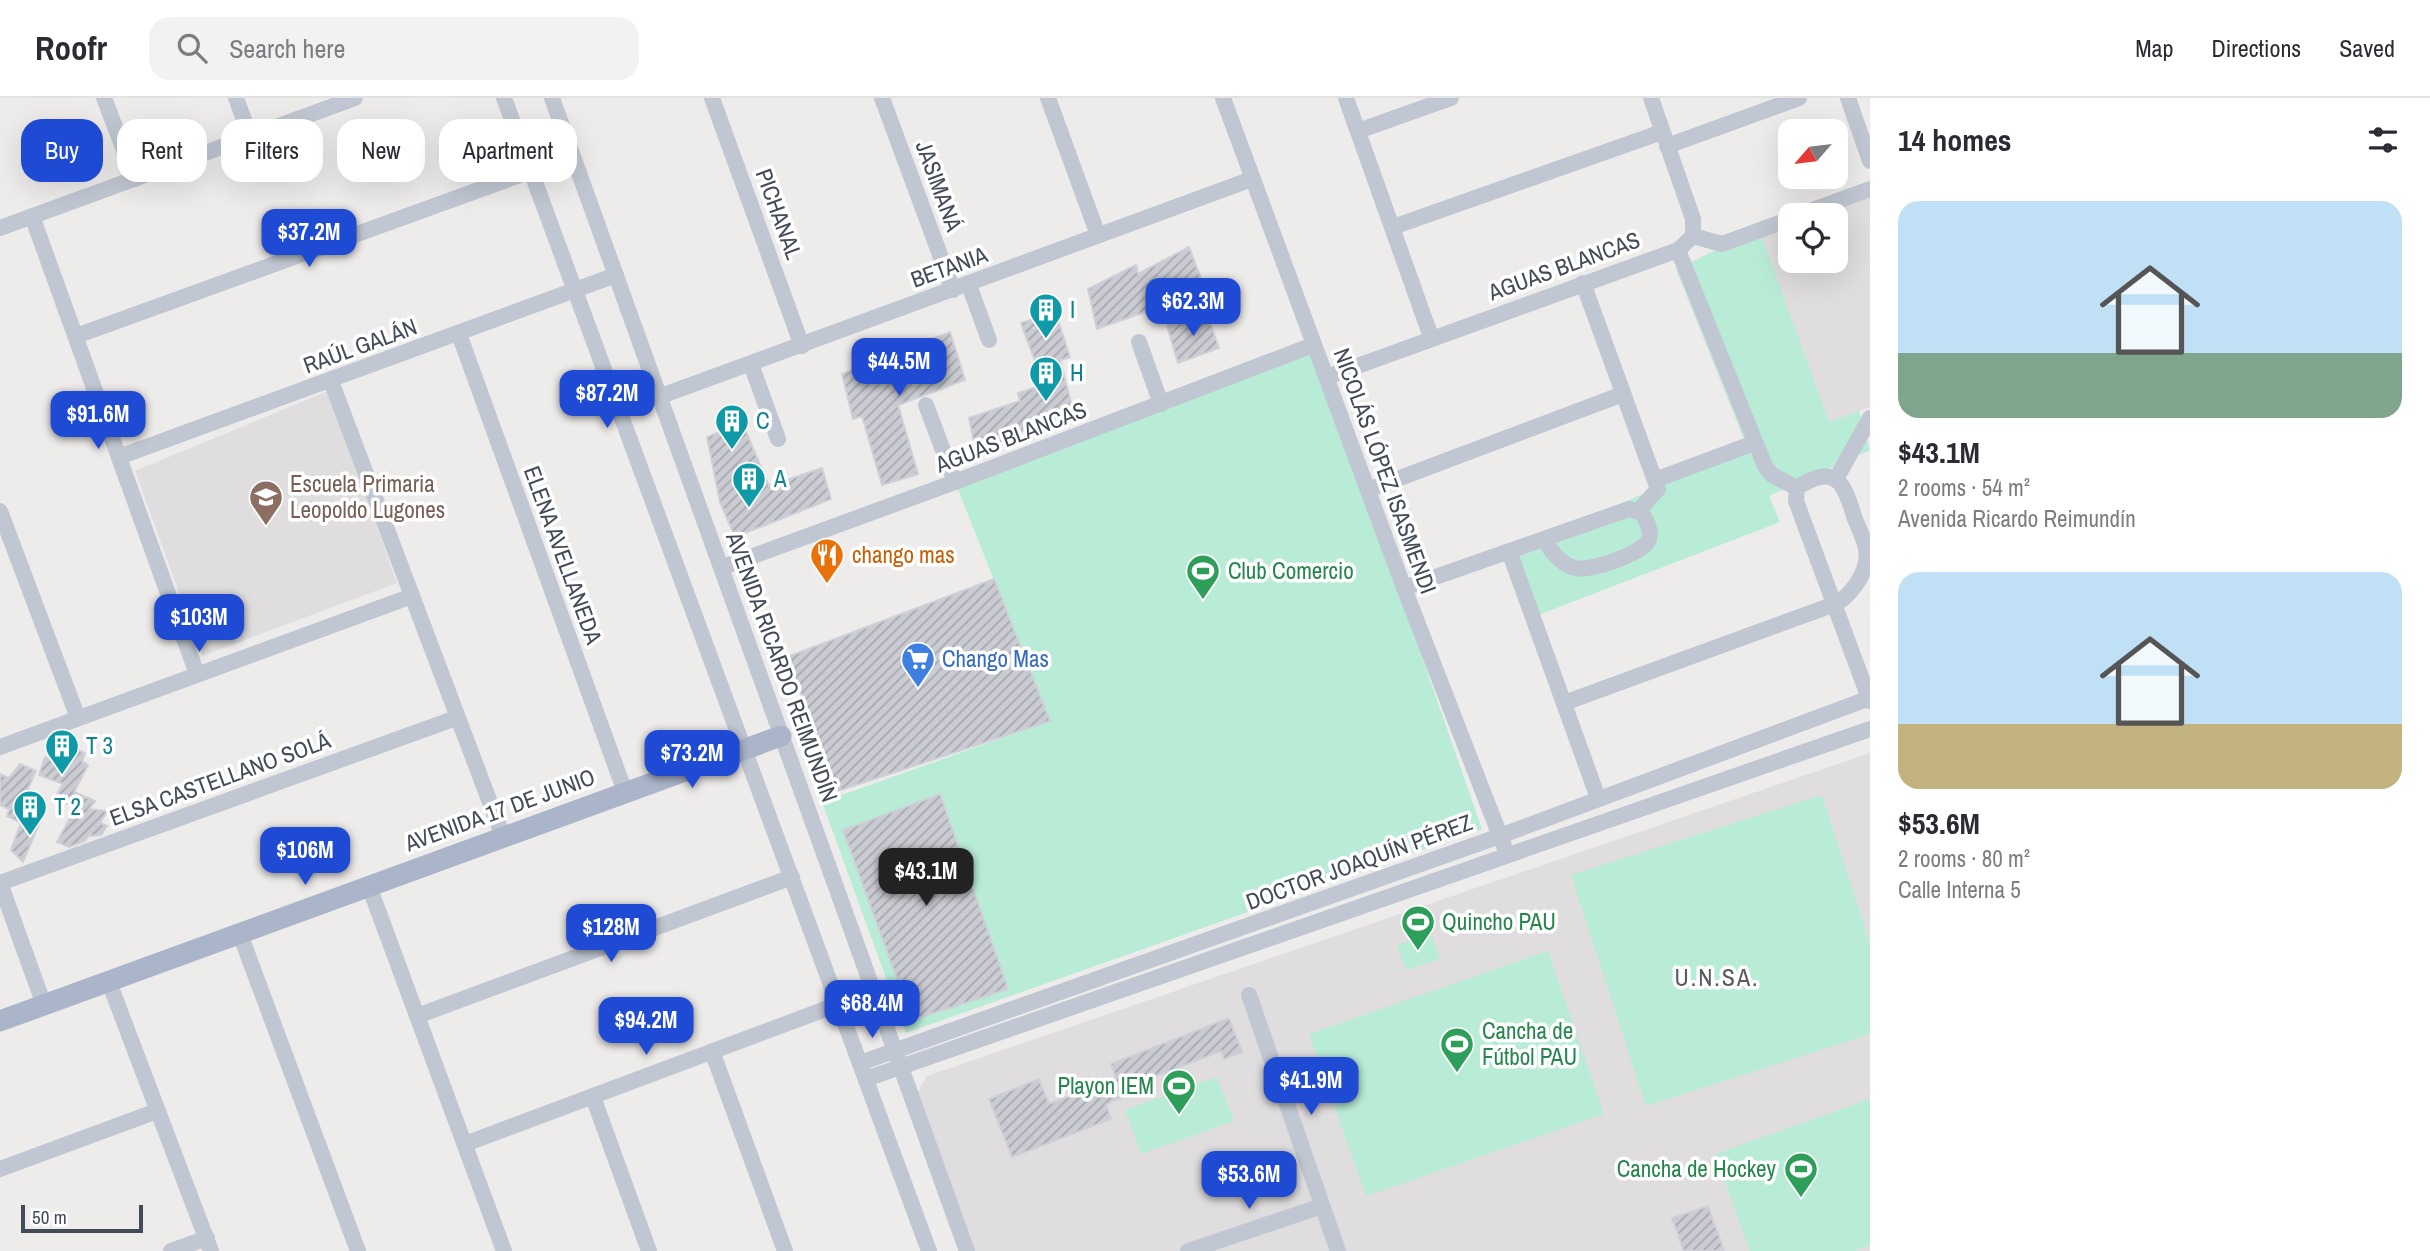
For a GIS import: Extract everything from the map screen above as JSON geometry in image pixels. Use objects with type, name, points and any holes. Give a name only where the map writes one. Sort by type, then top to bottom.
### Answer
[{"type":"main road","name":"AVENIDA 17 DE JUNIO","points":[[0,1021],[781,736]]},
{"type":"street","points":[[104,98],[117,132]]},
{"type":"street","points":[[236,98],[244,119]]},
{"type":"street","points":[[297,119],[355,98]]},
{"type":"street","points":[[504,98],[512,119]]},
{"type":"street","name":"AVENIDA RICARDO REIMUNDÍN","points":[[552,98],[967,1251]]},
{"type":"street","name":"PICHANAL","points":[[712,98],[802,346]]},
{"type":"street","name":"JASIMANÁ","points":[[882,98],[953,290]]},
{"type":"street","points":[[1048,98],[1098,235]]},
{"type":"street","name":"NICOLÁS LÓPEZ ISASMENDI","points":[[1223,98],[1404,588],[1508,857]]},
{"type":"street","points":[[1346,98],[1431,337]]},
{"type":"street","points":[[1359,131],[1451,98]]},
{"type":"street","points":[[1651,98],[1693,219],[1693,236],[1723,244],[1778,223]]},
{"type":"street","points":[[1393,227],[1799,98]]},
{"type":"street","points":[[1848,98],[1870,161]]},
{"type":"street","name":"BETANIA","points":[[661,396],[1252,179]]},
{"type":"street","points":[[0,228],[127,182]]},
{"type":"street","points":[[76,336],[501,182]]},
{"type":"street","points":[[535,182],[929,1251]]},
{"type":"street","points":[[1832,203],[1870,189]]},
{"type":"street","points":[[32,216],[197,674]]},
{"type":"street","name":"AGUAS BLANCAS","points":[[1327,377],[1431,337],[1678,250],[1693,236]]},
{"type":"street","points":[[1678,250],[1754,443],[1772,475],[1797,488]]},
{"type":"street","name":"RAÚL GALÁN","points":[[119,457],[616,275]]},
{"type":"street","points":[[1404,588],[1629,509],[1639,510],[1654,496],[1658,489],[1655,480],[1583,283]]},
{"type":"street","points":[[969,285],[989,340]]},
{"type":"street","name":"ELENA AVELLANEDA","points":[[459,334],[625,792]]},
{"type":"street","points":[[1139,342],[1161,404]]},
{"type":"street","name":"AGUAS BLANCAS","points":[[723,567],[955,482],[1313,345]]},
{"type":"street","points":[[751,364],[778,439]]},
{"type":"street","points":[[331,381],[503,837]]},
{"type":"street","points":[[1368,490],[1623,394]]},
{"type":"street","points":[[926,405],[955,482]]},
{"type":"street","points":[[1836,479],[1870,418]]},
{"type":"street","points":[[1655,480],[1754,443]]},
{"type":"street","points":[[1564,703],[1835,604],[1848,595],[1864,569],[1868,550],[1844,488],[1836,479],[1824,475],[1797,488]]},
{"type":"street","points":[[1797,488],[1797,501],[1870,699]]},
{"type":"street","points":[[1544,539],[1557,558],[1565,563],[1574,568],[1595,568],[1646,545],[1650,531],[1639,510]]},
{"type":"street","points":[[0,511],[78,719]]},
{"type":"street","points":[[1508,551],[1598,798]]},
{"type":"street","points":[[0,747],[412,596]]},
{"type":"street","name":"DOCTOR JOAQUÍN PÉREZ","points":[[860,1063],[1500,836],[1870,699]]},
{"type":"street","name":"ELSA CASTELLANO SOLÁ","points":[[0,883],[456,718]]},
{"type":"street","name":"DOCTOR JOAQUÍN PÉREZ","points":[[866,1079],[1870,729]]},
{"type":"street","points":[[418,1016],[792,877]]},
{"type":"street","points":[[0,883],[44,1005]]},
{"type":"street","points":[[369,886],[504,1251]]},
{"type":"street","points":[[240,934],[358,1251]]},
{"type":"street","points":[[109,982],[209,1244],[171,1251]]},
{"type":"street","points":[[1250,995],[1338,1251]]},
{"type":"street","points":[[465,1144],[839,1003]]},
{"type":"street","points":[[712,1051],[785,1251]]},
{"type":"street","points":[[593,1097],[649,1251]]},
{"type":"street","points":[[0,1169],[158,1111]]},
{"type":"street","points":[[1188,1251],[1322,1206]]},
{"type":"shaded area","points":[[1870,197],[1870,407],[1829,422],[1759,239],[1778,232],[1778,273],[1848,273],[1848,205]]},
{"type":"shaded area","name":"Escuela Primaria Leopoldo Lugones","points":[[328,391],[397,583],[202,656],[135,471]]},
{"type":"shaded area","points":[[1870,753],[1870,1251],[975,1251],[916,1095],[927,1076]]},
{"type":"green space","points":[[1759,230],[1829,422],[1859,411],[1870,450],[1769,496],[1780,522],[1533,617],[1512,550],[1748,449],[1676,269]]},
{"type":"green space","name":"Club Comercio","points":[[1313,345],[1482,829],[906,1033],[822,802],[1050,721],[955,482]]},
{"type":"green space","points":[[1822,795],[1870,944],[1870,1034],[1646,1106],[1571,875]]},
{"type":"green space","name":"Quincho PAU","points":[[1431,933],[1440,959],[1406,970],[1397,945]]},
{"type":"green space","name":"Cancha de Fútbol PAU","points":[[1548,951],[1604,1114],[1366,1196],[1309,1034]]},
{"type":"green space","name":"Playon IEM","points":[[1217,1077],[1234,1121],[1141,1154],[1125,1110]]},
{"type":"green space","name":"Cancha de Hockey","points":[[1870,1099],[1870,1245],[1853,1251],[1750,1251],[1715,1154]]},
{"type":"building","points":[[1189,247],[1203,284],[1156,308],[1097,329],[1088,289],[1136,265],[1138,274]]},
{"type":"building","points":[[1055,311],[1070,357],[1060,360],[1074,414],[1020,432],[1021,435],[976,453],[969,418],[1020,401],[1018,393],[1044,385],[1021,323]]},
{"type":"building","points":[[1207,314],[1219,348],[1178,363],[1167,326]]},
{"type":"building","points":[[950,332],[965,380],[898,405],[918,474],[882,485],[862,416],[853,419],[842,374]]},
{"type":"building","points":[[742,422],[769,486],[822,468],[831,499],[735,537],[720,502],[707,437]]},
{"type":"building","name":"Chango Mas","points":[[994,579],[1050,721],[838,791],[787,657]]},
{"type":"building","points":[[68,746],[85,753],[82,761],[88,765],[74,792],[95,801],[89,809],[107,811],[100,823],[107,826],[101,835],[88,836],[85,841],[69,847],[57,842],[76,807],[59,801],[62,795],[57,794],[63,784],[39,775],[45,757],[62,764]]},
{"type":"building","points":[[20,764],[36,771],[19,808],[42,817],[23,862],[11,850],[21,823],[7,816],[9,809],[0,805],[0,774],[9,778]]},
{"type":"building","points":[[940,794],[1008,989],[912,1020],[843,830]]},
{"type":"building","points":[[1229,1018],[1242,1052],[1224,1059],[1221,1051],[1120,1090],[1123,1097],[1106,1104],[1111,1119],[1012,1157],[989,1099],[1039,1079],[1049,1104],[1116,1078],[1111,1064]]},
{"type":"building","points":[[1708,1206],[1724,1251],[1684,1251],[1672,1218]]},
{"type":"place","name":"I","points":[[1046,340]]},
{"type":"place","name":"H","points":[[1046,403]]},
{"type":"place","name":"C","points":[[732,451]]},
{"type":"place","name":"A","points":[[749,509]]},
{"type":"place","name":"Escuela Primaria Leopoldo Lugones","points":[[266,527]]},
{"type":"place","name":"chango mas","points":[[827,585]]},
{"type":"place","name":"Club Comercio","points":[[1203,601]]},
{"type":"place","name":"Chango Mas","points":[[918,689]]},
{"type":"place","name":"T 3","points":[[62,776]]},
{"type":"place","name":"T 2","points":[[30,837]]},
{"type":"place","name":"Quincho PAU","points":[[1418,952]]},
{"type":"place","name":"Cancha de Fútbol PAU","points":[[1457,1074]]},
{"type":"place","name":"Playon IEM","points":[[1179,1116]]},
{"type":"place","name":"Cancha de Hockey","points":[[1801,1199]]},
{"type":"district","name":"U.N.SA.","points":[[1717,978]]}]
